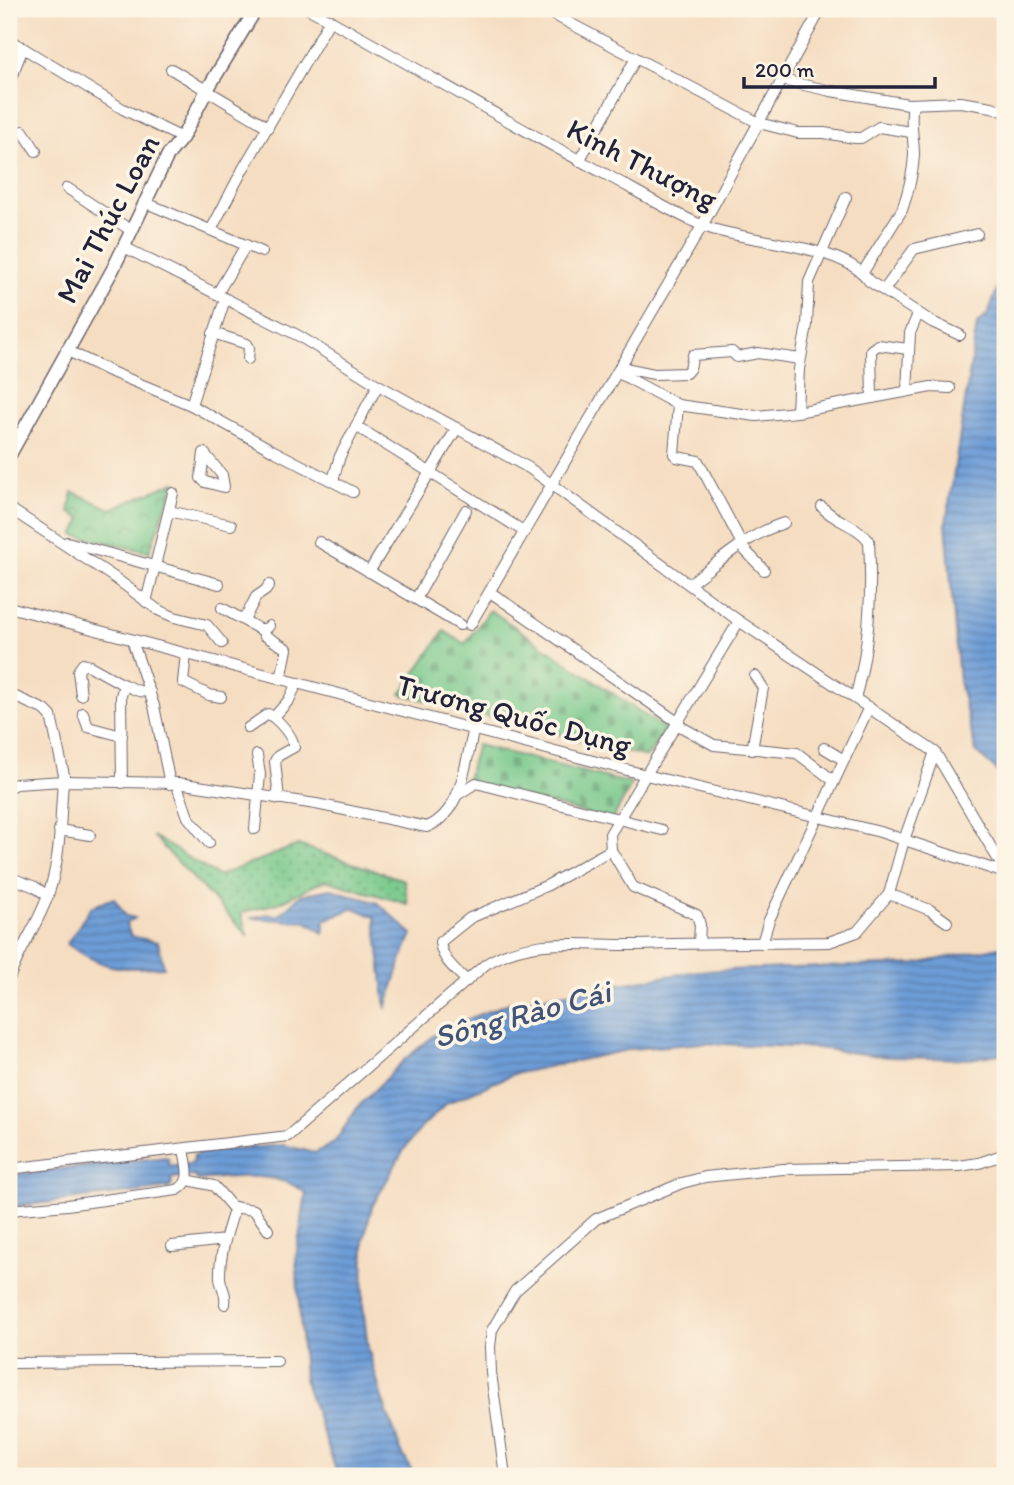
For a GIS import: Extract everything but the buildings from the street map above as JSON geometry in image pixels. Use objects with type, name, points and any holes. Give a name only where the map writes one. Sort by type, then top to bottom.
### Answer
[{"type":"main road","name":"Mai Thúc Loan","points":[[9,456],[12,440],[124,247],[168,155],[182,138],[207,90],[256,9]]},
{"type":"street","name":"Kinh Thượng","points":[[309,9],[702,226],[805,250],[823,251],[863,272],[869,281],[918,314],[960,335]]},
{"type":"street","points":[[543,9],[759,122],[797,133],[855,138],[861,138],[879,127],[911,132]]},
{"type":"street","points":[[319,542],[465,625],[490,592],[702,226],[821,9]]},
{"type":"street","points":[[211,230],[330,20]]},
{"type":"street","points":[[9,40],[123,109],[182,138]]},
{"type":"street","points":[[9,83],[23,48]]},
{"type":"street","points":[[579,160],[636,58]]},
{"type":"street","points":[[171,69],[268,127]]},
{"type":"street","points":[[782,79],[831,91],[913,104],[960,102],[1005,112]]},
{"type":"street","points":[[863,272],[902,210],[906,199],[914,155],[911,132],[913,104]]},
{"type":"street","points":[[23,131],[36,151]]},
{"type":"street","points":[[67,188],[132,231]]},
{"type":"street","points":[[797,412],[800,359],[807,325],[808,282],[846,197]]},
{"type":"street","points":[[144,202],[262,252]]},
{"type":"street","points":[[884,290],[914,249],[977,234]]},
{"type":"street","points":[[191,405],[221,297],[246,245]]},
{"type":"street","points":[[124,247],[299,336],[378,385],[529,468],[739,621],[935,752],[1005,872]]},
{"type":"street","points":[[907,391],[908,349],[912,327],[918,314]]},
{"type":"street","points":[[213,333],[247,344],[248,359]]},
{"type":"street","points":[[873,398],[871,350],[878,345],[908,349]]},
{"type":"street","points":[[66,350],[108,371],[191,405],[354,492]]},
{"type":"street","points":[[619,369],[654,374],[686,373],[693,355],[732,352],[737,357],[758,352],[800,359]]},
{"type":"street","points":[[619,369],[678,405],[692,409],[761,416],[797,412],[937,386],[950,388]]},
{"type":"street","points":[[333,480],[340,456],[378,385]]},
{"type":"street","points":[[678,405],[674,454],[698,461],[741,544],[764,570]]},
{"type":"street","points":[[356,426],[525,532]]},
{"type":"street","points":[[369,572],[457,428]]},
{"type":"street","points":[[146,602],[173,492]]},
{"type":"street","points":[[822,507],[831,516],[848,523],[869,541],[867,645],[855,698]]},
{"type":"street","points":[[9,508],[146,602],[170,616],[207,625],[222,643]]},
{"type":"street","points":[[416,599],[466,510]]},
{"type":"street","points":[[169,511],[230,525]]},
{"type":"street","points":[[689,584],[741,544],[783,523]]},
{"type":"street","points":[[56,539],[219,584]]},
{"type":"street","points":[[244,620],[256,597],[266,590],[268,585]]},
{"type":"street","points":[[490,592],[708,743],[797,753],[834,781]]},
{"type":"street","name":"Trương Quốc Dụng","points":[[9,607],[646,775],[818,817],[904,840],[1005,872]]},
{"type":"street","points":[[222,608],[266,628],[264,635],[287,649],[281,679]]},
{"type":"street","points":[[699,942],[700,926],[697,915],[633,887],[611,850],[610,834],[739,621]]},
{"type":"street","points":[[132,640],[150,692],[173,784],[188,817],[209,844]]},
{"type":"street","points":[[186,654],[183,682],[209,695],[221,697]]},
{"type":"street","points":[[81,695],[78,671],[83,664],[124,685],[150,692]]},
{"type":"street","points":[[752,750],[762,688],[755,676]]},
{"type":"street","points":[[274,717],[285,706],[297,684]]},
{"type":"street","points":[[122,783],[121,696],[124,685]]},
{"type":"street","points":[[9,694],[45,710],[51,716],[63,764],[57,858],[48,896],[9,974]]},
{"type":"street","points":[[762,943],[769,920],[869,707]]},
{"type":"street","points":[[83,713],[88,727],[122,736]]},
{"type":"street","points":[[248,728],[265,714],[274,717],[294,743],[292,749],[278,756],[275,761],[279,799]]},
{"type":"street","points":[[9,787],[16,784],[63,781],[173,784],[316,804],[427,827],[454,804],[474,729]]},
{"type":"street","points":[[824,748],[844,760]]},
{"type":"street","points":[[9,1169],[185,1154],[288,1136],[486,964],[504,953],[525,947],[590,942],[633,945],[829,942],[846,938],[857,932],[889,894],[904,840],[935,752]]},
{"type":"street","points":[[255,829],[260,774],[257,755]]},
{"type":"street","points":[[457,795],[476,783],[662,830]]},
{"type":"street","points":[[59,830],[90,835]]},
{"type":"street","points":[[467,981],[446,960],[440,942],[470,918],[548,885],[611,850]]},
{"type":"street","points":[[9,877],[35,887],[48,896]]},
{"type":"street","points":[[889,894],[930,910],[947,922]]},
{"type":"street","points":[[9,1210],[177,1190],[184,1186],[188,1179],[185,1154]]},
{"type":"street","points":[[505,1476],[491,1373],[492,1330],[515,1292],[596,1219],[682,1183],[705,1177],[783,1169],[959,1166],[979,1163],[1005,1154]]},
{"type":"street","points":[[188,1179],[214,1186],[229,1205],[254,1210],[268,1230]]},
{"type":"street","points":[[225,1304],[227,1294],[220,1280],[225,1240],[235,1207]]},
{"type":"street","points":[[172,1246],[225,1240]]},
{"type":"street","points":[[9,1363],[277,1361]]},
{"type":"green space","points":[[175,482],[149,552],[74,535],[82,519],[69,512],[73,492],[111,509]]},
{"type":"green space","points":[[490,610],[665,729],[647,757],[401,694],[444,631],[465,644]]},
{"type":"green space","points":[[477,745],[632,784],[612,820],[466,782]]},
{"type":"green space","points":[[153,836],[218,876],[298,845],[404,880],[408,904],[325,880],[278,903],[241,913],[248,936]]},
{"type":"water","points":[[1005,267],[1005,778],[976,752],[959,681],[946,523],[977,324],[988,314]]},
{"type":"water","points":[[331,889],[378,903],[412,934],[386,1009],[375,917],[354,908],[325,920],[323,933],[307,922],[251,918],[268,914],[278,916],[301,895]]},
{"type":"water","points":[[114,898],[126,916],[135,918],[126,924],[131,936],[158,942],[164,967],[124,968],[103,964],[67,944],[91,907]]},
{"type":"water","name":"Sông Rào Cái","points":[[1005,946],[1005,1053],[971,1059],[888,1057],[816,1048],[701,1043],[632,1049],[514,1074],[447,1103],[423,1126],[403,1151],[372,1207],[364,1239],[363,1305],[368,1348],[402,1453],[415,1476],[338,1476],[304,1379],[296,1257],[306,1193],[281,1181],[267,1178],[197,1180],[195,1176],[171,1178],[172,1185],[169,1188],[9,1207],[9,1175],[165,1157],[168,1158],[169,1165],[179,1166],[193,1163],[194,1155],[207,1151],[284,1145],[315,1153],[334,1143],[358,1107],[404,1060],[442,1029],[509,1003],[697,971],[915,964]]}]
